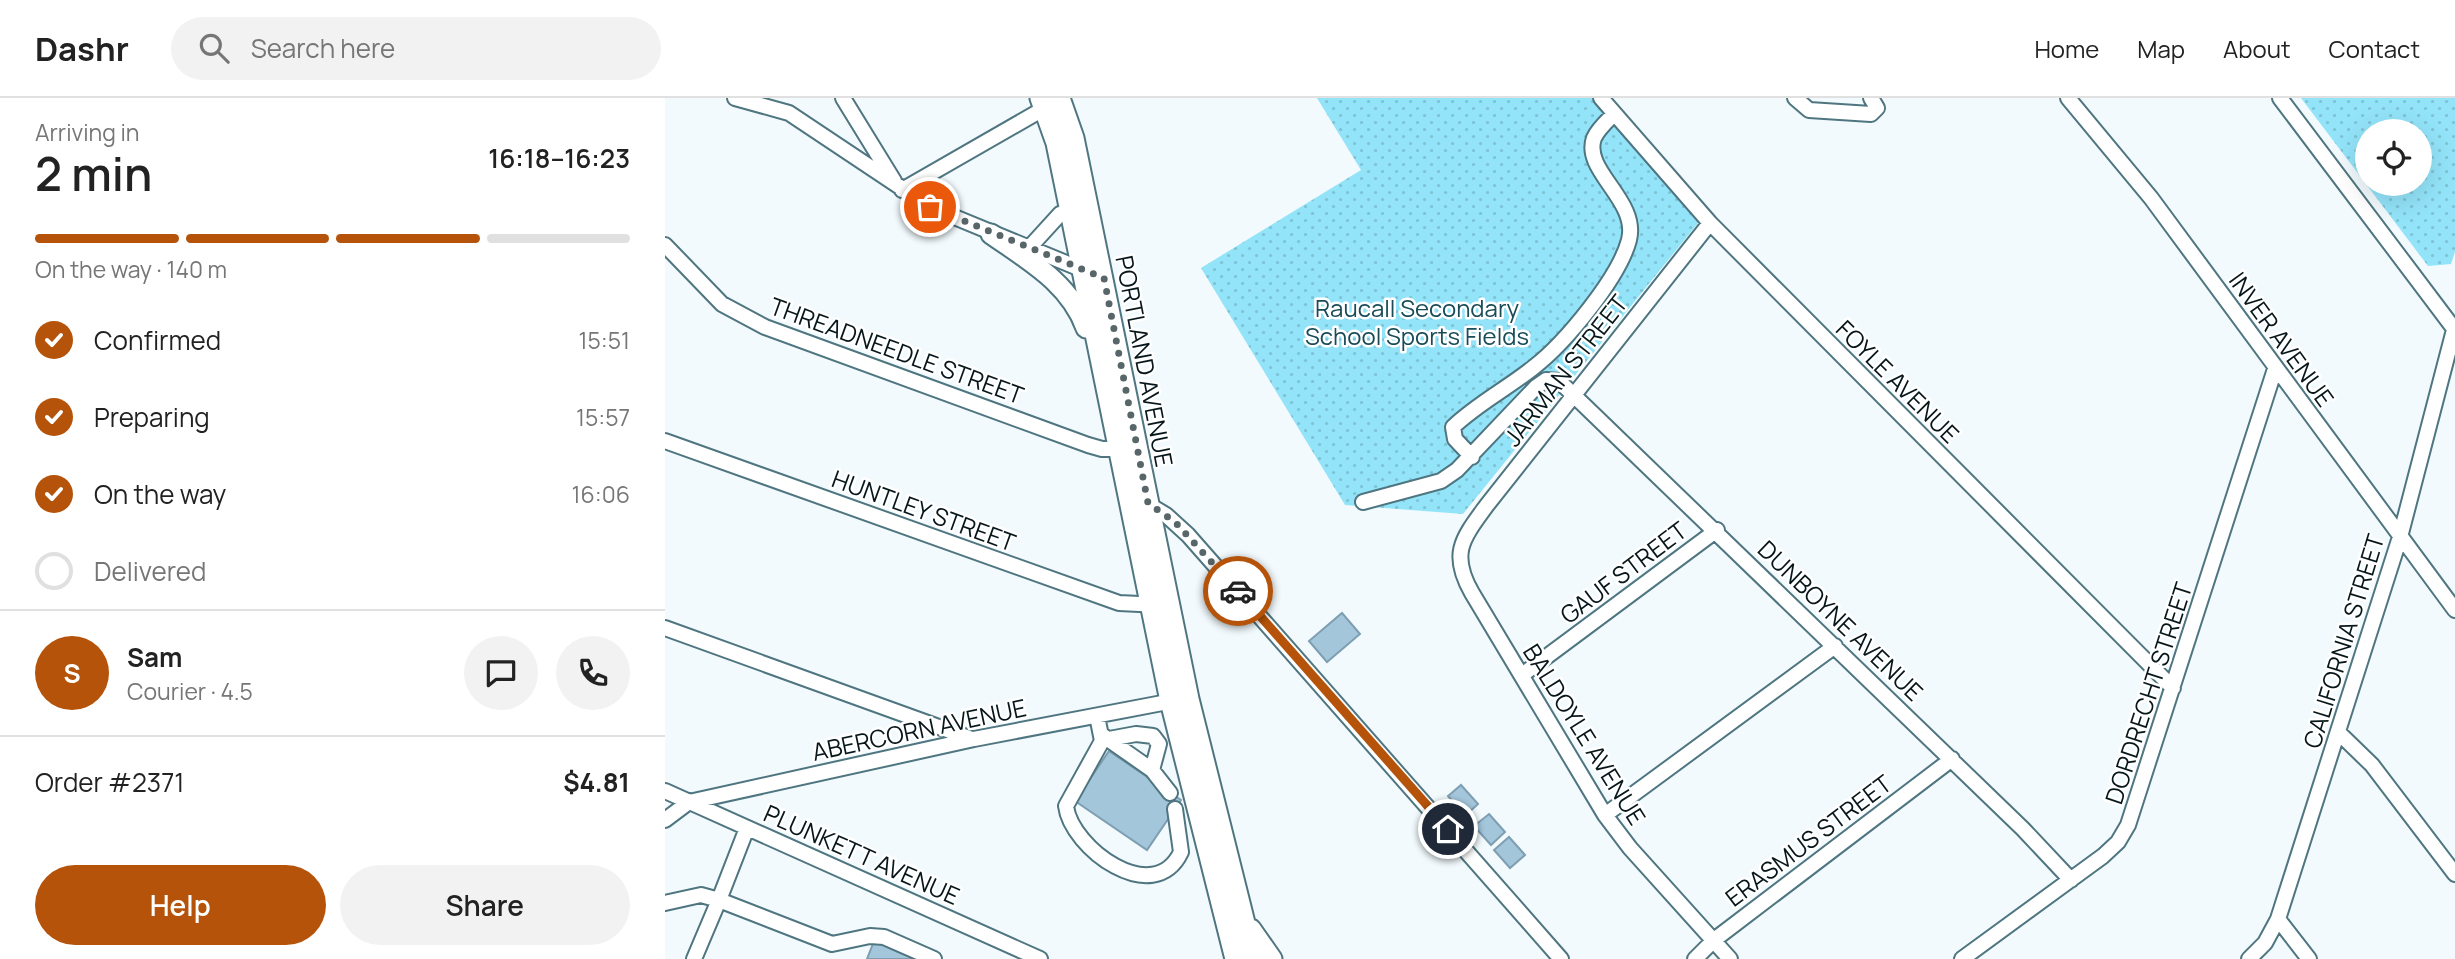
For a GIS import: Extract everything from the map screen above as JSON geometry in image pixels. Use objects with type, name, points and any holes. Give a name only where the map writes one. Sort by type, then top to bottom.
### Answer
[{"type":"main road","name":"PORTLAND AVENUE","points":[[1051,101],[1074,138],[1082,270],[1107,388],[1148,503],[1160,605],[1235,959]]},
{"type":"main road","name":"PORTLAND AVENUE","points":[[1079,209],[1104,278],[1128,449],[1128,505],[1160,605]]},
{"type":"main road","points":[[991,234],[1035,264],[1069,296],[1081,312],[1107,388]]},
{"type":"main road","name":"PORTLAND AVENUE","points":[[1180,700],[1254,959]]},
{"type":"main road","points":[[1244,920],[1272,959]]},
{"type":"street","points":[[843,98],[899,188]]},
{"type":"street","name":"FOYLE AVENUE","points":[[1601,98],[1710,223],[2173,688]]},
{"type":"street","points":[[1795,98],[1809,110],[1871,114],[1877,108],[1871,98]]},
{"type":"street","name":"INVER AVENUE","points":[[2068,98],[2151,198],[2455,610]]},
{"type":"street","points":[[2280,98],[2455,328]]},
{"type":"street","points":[[743,99],[789,113],[899,188],[991,234],[1104,278]]},
{"type":"street","points":[[899,188],[1051,101]]},
{"type":"street","points":[[1363,502],[1441,481],[1472,457],[1455,439],[1453,427],[1536,366],[1559,344],[1606,284],[1629,240],[1626,212],[1597,166],[1593,152],[1593,141],[1598,131],[1614,114]]},
{"type":"street","points":[[1029,248],[1050,223],[1079,209]]},
{"type":"street","name":"JARMAN STREET","points":[[1459,548],[1487,505],[1710,223]]},
{"type":"street","name":"THREADNEEDLE STREET","points":[[665,246],[722,304],[748,320],[1088,444],[1128,449]]},
{"type":"street","name":"CALIFORNIA STREET","points":[[2249,959],[2265,943],[2278,919],[2339,733],[2400,537],[2455,328]]},
{"type":"street","name":"DORDRECHT STREET","points":[[1962,959],[2071,880],[2118,842],[2129,825],[2275,369]]},
{"type":"street","name":"DUNBOYNE AVENUE","points":[[1472,457],[1546,380],[1559,381],[1717,530],[2071,880]]},
{"type":"street","name":"HUNTLEY STREET","points":[[665,441],[1119,603],[1160,605]]},
{"type":"street","points":[[1128,505],[1148,503],[1188,535],[1561,959]]},
{"type":"street","name":"GAUF STREET","points":[[1521,675],[1717,530]]},
{"type":"street","name":"BALDOYLE AVENUE","points":[[1459,548],[1459,562],[1467,583],[1605,815],[1630,848],[1730,959]]},
{"type":"street","points":[[665,628],[974,739]]},
{"type":"street","points":[[1605,815],[1835,646]]},
{"type":"street","name":"ABERCORN AVENUE","points":[[665,820],[689,802],[974,739],[1180,700]]},
{"type":"street","points":[[1097,716],[1105,737],[1152,769],[1170,793]]},
{"type":"street","points":[[2339,733],[2372,765],[2455,874]]},
{"type":"street","points":[[1152,769],[1159,744],[1153,736],[1136,734],[1105,737],[1067,798],[1071,823],[1082,838],[1119,868],[1141,876],[1154,875],[1170,867],[1181,852],[1175,809]]},
{"type":"street","name":"ERASMUS STREET","points":[[1695,959],[1714,940],[1952,760]]},
{"type":"street","name":"PLUNKETT AVENUE","points":[[665,791],[1040,959]]},
{"type":"street","points":[[694,959],[747,828]]},
{"type":"street","points":[[665,903],[701,895],[832,944],[870,936],[884,937],[934,959]]},
{"type":"street","points":[[2278,919],[2309,959]]},
{"type":"green space","name":"Raucall Secondary School Sports Fields","points":[[1317,98],[1595,98],[1698,223],[1463,514],[1345,505],[1201,268],[1361,170]]},
{"type":"green space","points":[[2301,98],[2455,98],[2455,252],[2451,264],[2428,266],[2375,196],[2432,196],[2432,119],[2355,119],[2355,169]]},
{"type":"building","points":[[1342,613],[1360,634],[1327,662],[1309,641]]},
{"type":"building","points":[[1109,751],[1181,800],[1147,850],[1075,801]]},
{"type":"building","points":[[1461,785],[1478,804],[1465,816],[1448,796]]},
{"type":"building","points":[[1489,814],[1505,832],[1491,845],[1474,826]]},
{"type":"building","points":[[1509,837],[1525,855],[1510,868],[1494,850]]},
{"type":"building","points":[[874,941],[915,959],[867,959]]},
{"type":"way so far","points":[[930,207],[1104,278],[1148,503],[1175,522],[1238,591]]},
{"type":"route","points":[[1238,591],[1448,829]]}]
